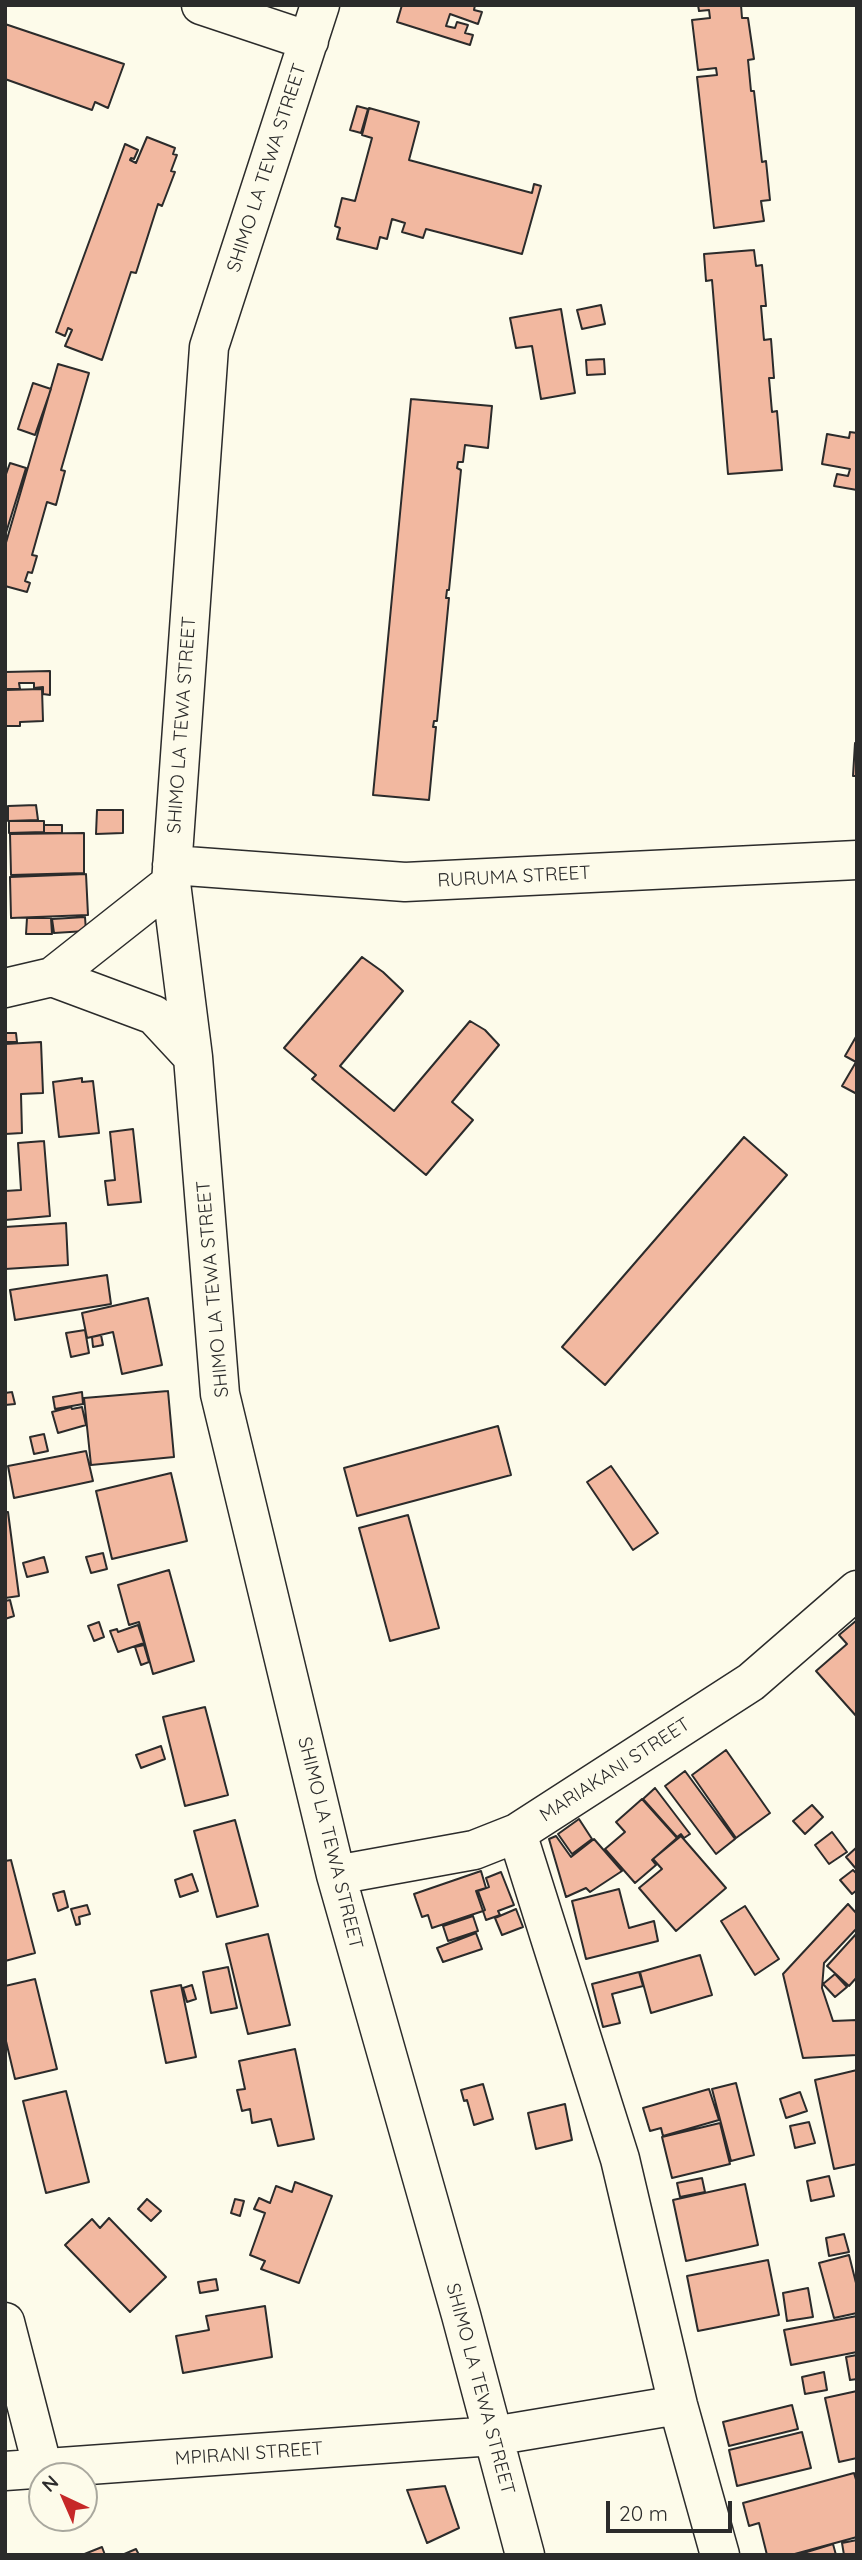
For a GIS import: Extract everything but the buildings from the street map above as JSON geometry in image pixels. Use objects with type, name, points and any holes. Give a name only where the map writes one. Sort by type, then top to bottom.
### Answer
[{"type":"street","points":[[201,5],[309,41]]},
{"type":"street","name":"SHIMO LA TEWA STREET","points":[[320,5],[209,347],[171,874],[193,1057],[220,1394],[336,1875],[525,2555]]},
{"type":"street","name":"RURUMA STREET","points":[[171,874],[405,882],[857,860]]},
{"type":"street","points":[[5,988],[52,977],[171,874]]},
{"type":"street","points":[[52,977],[154,1015],[193,1057]]},
{"type":"street","name":"MARIAKANI STREET","points":[[336,1875],[474,1850],[517,1833],[751,1682],[857,1590]]},
{"type":"street","points":[[517,1833],[620,2159],[678,2405],[720,2555]]},
{"type":"street","points":[[5,2322],[41,2462]]},
{"type":"street","name":"MPIRANI STREET","points":[[98,2465],[493,2436],[678,2405]]},
{"type":"street","name":"MPIRANI STREET","points":[[5,2471],[28,2470]]}]
